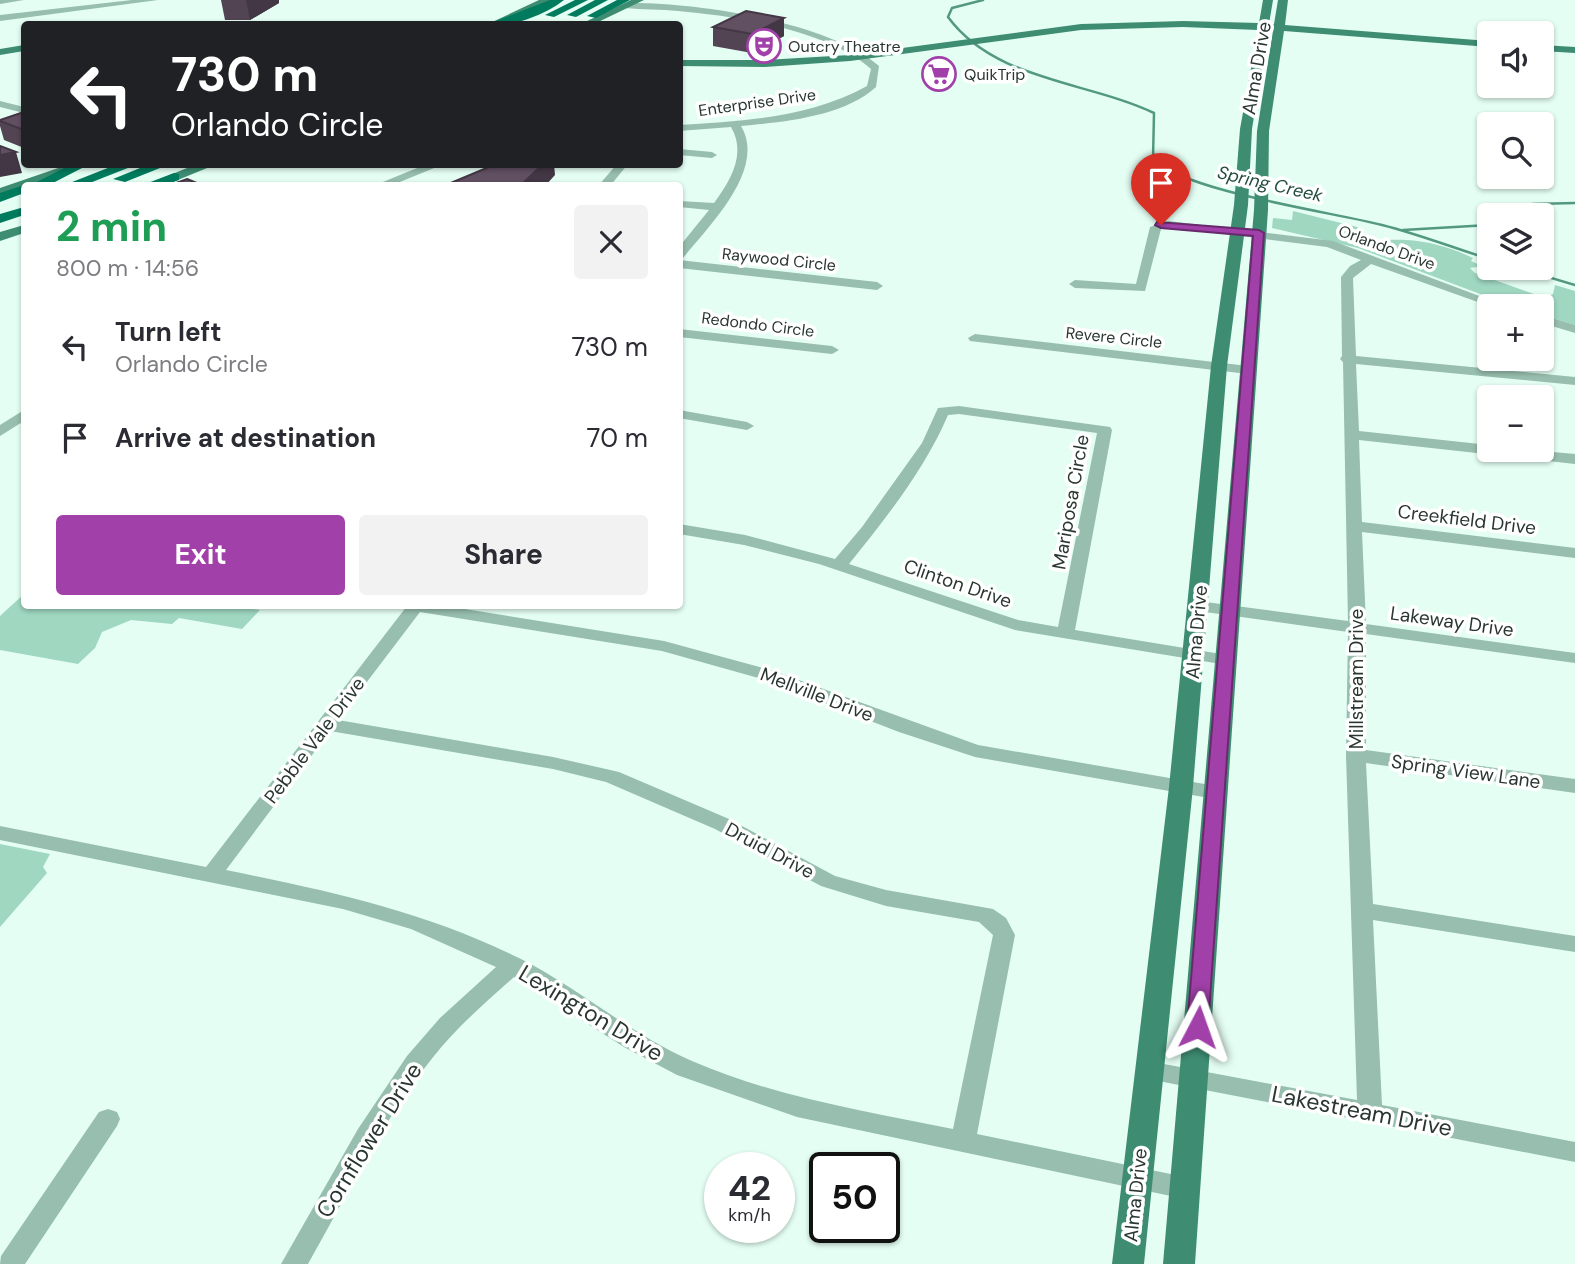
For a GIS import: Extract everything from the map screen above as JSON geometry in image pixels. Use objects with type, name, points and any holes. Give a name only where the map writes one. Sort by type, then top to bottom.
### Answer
[{"type":"highway","points":[[506,21],[559,0]]},
{"type":"highway","points":[[536,21],[583,0]]},
{"type":"highway","points":[[558,21],[604,0]]},
{"type":"highway","points":[[581,21],[626,3]]},
{"type":"highway","points":[[44,182],[76,168]]},
{"type":"highway","points":[[80,182],[120,168]]},
{"type":"highway","points":[[112,182],[153,168]]},
{"type":"highway","points":[[160,182],[174,177]]},
{"type":"highway","points":[[0,198],[21,190]]},
{"type":"highway","points":[[0,208],[21,201]]},
{"type":"highway","points":[[0,219],[21,212]]},
{"type":"highway","points":[[0,231],[21,224]]},
{"type":"main road","points":[[501,21],[547,0]]},
{"type":"main road","points":[[592,21],[626,3],[639,0]]},
{"type":"main road","name":"Alma Drive","points":[[1179,1264],[1259,233],[1249,200],[1244,149],[1268,0]]},
{"type":"main road","name":"Alma Drive","points":[[1128,1264],[1181,787],[1219,366],[1237,231],[1249,200],[1263,188],[1263,150],[1283,0]]},
{"type":"main road","points":[[683,58],[756,58],[861,51],[944,43],[1046,27],[1157,24],[1263,25],[1477,41]]},
{"type":"main road","points":[[683,63],[773,63],[944,43]]},
{"type":"main road","points":[[1554,46],[1575,48]]},
{"type":"main road","points":[[0,54],[21,51]]},
{"type":"main road","points":[[1254,79],[1271,80]]},
{"type":"main road","points":[[1244,149],[1263,150]]},
{"type":"main road","points":[[31,182],[75,168]]},
{"type":"main road","points":[[174,177],[200,168]]},
{"type":"main road","points":[[0,192],[21,185]]},
{"type":"main road","points":[[0,237],[21,230]]},
{"type":"street","points":[[0,18],[154,0]]},
{"type":"street","points":[[648,0],[796,28],[861,51]]},
{"type":"street","points":[[0,1],[17,1]]},
{"type":"street","points":[[626,3],[707,10]]},
{"type":"street","name":"Enterprise Drive","points":[[683,128],[820,109],[852,98],[871,87],[875,78],[876,68],[861,51]]},
{"type":"street","points":[[0,104],[21,109]]},
{"type":"street","points":[[683,250],[739,175],[744,160],[744,137],[733,122]]},
{"type":"street","points":[[683,152],[712,155]]},
{"type":"street","points":[[390,182],[428,168]]},
{"type":"street","points":[[607,182],[619,168]]},
{"type":"street","points":[[683,204],[715,208]]},
{"type":"street","name":"Orlando Drive","points":[[1075,284],[1141,288],[1156,227],[1161,225],[1259,233],[1329,244],[1477,297]]},
{"type":"street","name":"Millstream Drive","points":[[1370,1113],[1356,755],[1357,629],[1347,359],[1348,277],[1354,269],[1372,258]]},
{"type":"street","name":"Raywood Circle","points":[[683,264],[877,286]]},
{"type":"street","points":[[1554,323],[1575,329]]},
{"type":"street","name":"Redondo Circle","points":[[683,333],[832,350]]},
{"type":"street","name":"Revere Circle","points":[[975,338],[1248,370]]},
{"type":"street","points":[[1347,359],[1575,381]]},
{"type":"street","name":"Mariposa Circle","points":[[839,565],[868,530],[929,443],[943,411],[959,410],[1105,430],[1065,635]]},
{"type":"street","points":[[683,415],[747,426]]},
{"type":"street","points":[[0,432],[21,416]]},
{"type":"street","points":[[1351,435],[1575,459]]},
{"type":"street","name":"Creekfield Drive","points":[[1354,526],[1575,553]]},
{"type":"street","name":"Clinton Drive","points":[[683,530],[745,540],[839,565],[1015,625],[1227,660]]},
{"type":"street","name":"Lakeway Drive","points":[[1198,606],[1575,658]]},
{"type":"street","name":"Pebble Vale Drive","points":[[212,874],[414,609]]},
{"type":"street","name":"Mellville Drive","points":[[435,609],[664,646],[768,675],[906,728],[975,751],[1215,792]]},
{"type":"street","name":"Druid Drive","points":[[325,724],[553,763],[612,777],[722,824],[828,881],[886,898],[985,915],[998,924],[1004,935],[963,1142]]},
{"type":"street","name":"Spring View Lane","points":[[1356,755],[1575,786]]},
{"type":"street","name":"Lexington Drive","points":[[0,833],[351,902],[418,923],[513,965],[632,1041],[685,1068],[797,1107],[1185,1188]]},
{"type":"street","points":[[1362,910],[1575,944]]},
{"type":"street","name":"Cornflower Drive","points":[[294,1264],[383,1111],[416,1061],[457,1015],[513,965]]},
{"type":"street","name":"Lakestream Drive","points":[[1148,1070],[1575,1152]]},
{"type":"street","points":[[10,1264],[108,1119]]},
{"type":"green space","points":[[1293,211],[1357,227],[1360,229],[1346,232],[1361,238],[1414,241],[1448,248],[1473,258],[1471,261],[1477,264],[1477,267],[1470,268],[1477,274],[1477,280],[1495,280],[1534,294],[1480,294],[1358,248],[1272,228],[1273,218],[1292,220]]},
{"type":"green space","points":[[1555,285],[1575,291],[1575,325],[1554,319]]},
{"type":"green space","points":[[21,597],[21,609],[260,610],[242,629],[179,618],[172,624],[131,620],[102,632],[95,648],[78,664],[0,650],[0,616]]},
{"type":"green space","points":[[0,844],[50,854],[43,867],[47,873],[0,927]]},
{"type":"building","points":[[746,11],[784,18],[752,34],[713,27]]},
{"type":"building","points":[[21,113],[21,129],[0,121]]},
{"type":"building","points":[[0,146],[16,152],[0,155]]},
{"type":"building","points":[[486,168],[539,168],[524,182],[453,182]]},
{"type":"waterway","name":"Spring Creek","points":[[983,0],[952,8],[948,17],[968,38],[1016,67],[1128,102],[1154,113],[1153,159],[1170,171],[1227,191],[1382,225],[1477,255]]},
{"type":"waterway","points":[[1554,204],[1575,203]]},
{"type":"waterway","points":[[1403,230],[1477,226]]},
{"type":"waterway","name":"Spring Creek","points":[[1554,279],[1575,285]]},
{"type":"place","name":"Outcry Theatre","points":[[764,46]]},
{"type":"place","name":"QuikTrip","points":[[939,74]]},
{"type":"route","points":[[1161,225],[1259,233],[1198,1027]]}]
